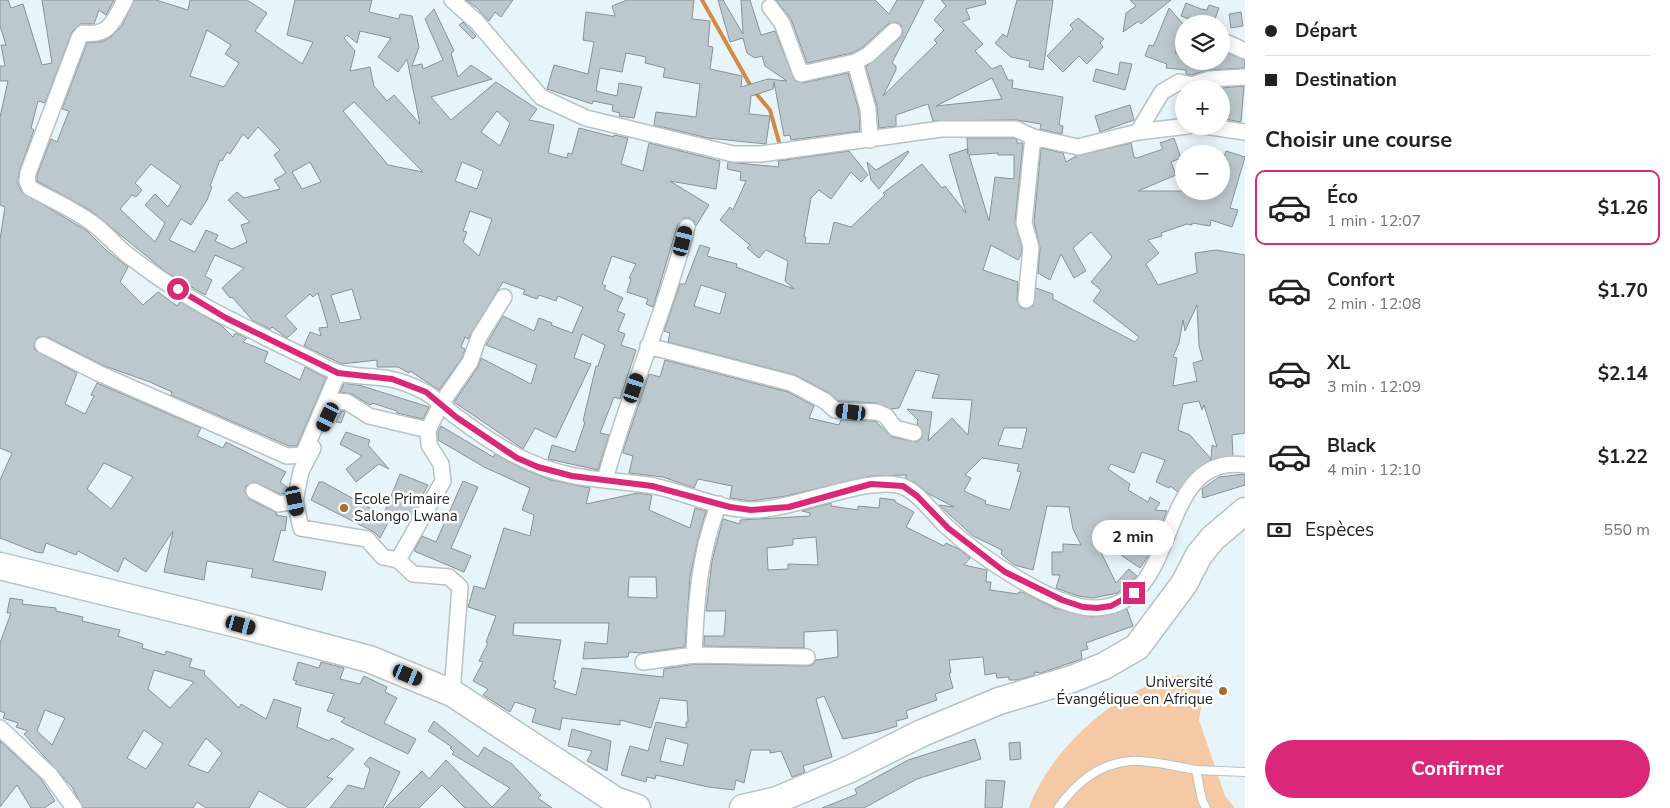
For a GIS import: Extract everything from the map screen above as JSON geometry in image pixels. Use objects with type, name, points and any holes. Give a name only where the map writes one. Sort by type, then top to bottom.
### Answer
[{"type":"highway","points":[[743,808],[786,796],[850,769],[922,733],[999,701],[1072,679],[1104,666],[1136,647],[1184,584],[1200,555],[1213,538],[1245,511]]},
{"type":"highway","points":[[0,566],[369,659],[452,693],[624,805]]},
{"type":"street","points":[[125,0],[114,22],[102,33],[96,35],[83,33],[79,38],[28,173],[27,181],[30,188],[92,223],[127,255],[226,318],[338,373],[392,379],[426,392],[517,458],[558,473],[652,486],[719,504],[751,510],[789,507],[871,484],[903,486],[917,496],[948,528],[1005,572],[1062,600],[1083,607],[1097,608],[1122,602],[1134,593],[1143,582],[1156,563],[1181,502],[1202,474],[1215,466],[1231,463],[1245,465]]},
{"type":"street","points":[[452,0],[476,21],[541,98],[586,118],[733,154],[761,154],[940,129],[1016,129],[1033,137],[1078,147],[1138,132],[1175,128]]},
{"type":"street","points":[[770,6],[782,24],[801,74],[855,62],[868,55],[894,30]]},
{"type":"street","points":[[1230,44],[1245,51]]},
{"type":"street","points":[[855,62],[868,109],[870,140]]},
{"type":"street","points":[[1138,132],[1162,92],[1179,82],[1192,85],[1209,79],[1245,77]]},
{"type":"street","points":[[1230,130],[1245,132]]},
{"type":"street","points":[[1026,300],[1031,247],[1024,223],[1033,137]]},
{"type":"street","points":[[605,480],[618,433],[676,271],[687,227]]},
{"type":"street","points":[[398,560],[443,481],[441,464],[429,444],[428,430],[440,404],[470,362],[479,337],[504,297]]},
{"type":"street","points":[[43,345],[98,372],[287,456],[303,455],[338,373]]},
{"type":"street","points":[[648,346],[791,384],[824,401],[835,410],[877,412],[886,416],[895,428],[914,433]]},
{"type":"street","points":[[428,430],[369,416],[347,402],[336,401],[301,471],[295,501],[301,528],[367,539],[383,557],[398,560],[413,574],[449,577],[460,587],[452,693]]},
{"type":"street","points":[[254,491],[280,504],[295,501]]},
{"type":"street","points":[[694,655],[696,603],[703,558],[711,523],[719,504]]},
{"type":"street","points":[[643,662],[694,655],[807,657]]},
{"type":"street","points":[[0,728],[50,775],[74,808]]},
{"type":"lane","points":[[1058,808],[1073,787],[1099,769],[1131,760],[1196,770],[1245,772]]},
{"type":"lane","points":[[1196,770],[1202,800],[1206,808]]},
{"type":"shaded area","points":[[1179,675],[1190,678],[1199,685],[1202,702],[1199,720],[1225,796],[1235,808],[1029,808],[1039,786],[1053,764],[1089,724],[1110,707],[1133,693],[1156,682]]},
{"type":"building","points":[[0,0],[8,0],[11,8],[23,4],[42,65],[52,63],[42,0],[114,0],[106,15],[99,10],[94,24],[80,24],[72,32],[45,103],[38,101],[31,128],[34,130],[19,172],[18,184],[22,192],[87,231],[107,251],[128,267],[120,282],[143,305],[158,292],[177,306],[180,302],[222,326],[233,337],[235,333],[247,338],[243,342],[268,352],[264,362],[300,380],[305,367],[326,378],[297,446],[289,446],[171,395],[172,392],[150,382],[102,365],[47,337],[38,337],[34,345],[35,350],[77,373],[65,404],[85,414],[94,396],[91,395],[97,383],[201,428],[197,436],[223,448],[226,442],[286,472],[280,482],[288,488],[287,493],[280,494],[254,482],[246,486],[245,492],[249,499],[277,513],[276,515],[287,517],[285,531],[281,530],[273,561],[326,572],[322,590],[251,577],[253,569],[207,561],[204,580],[164,572],[173,531],[146,572],[124,558],[118,572],[78,551],[76,555],[46,543],[43,553],[36,552],[0,538],[0,480],[12,453],[0,448],[0,239],[5,207],[0,205],[0,117],[8,81],[0,81],[0,66],[5,66],[1,45],[6,45],[0,26]],"holes":[[[104,463],[133,477],[111,509],[87,489]]]},
{"type":"building","points":[[134,0],[156,0],[188,10],[190,0],[247,0],[267,13],[255,31],[302,64],[313,42],[287,35],[295,0],[372,0],[369,12],[399,19],[400,14],[412,16],[419,47],[412,66],[422,64],[423,69],[443,60],[425,19],[434,9],[454,51],[451,53],[458,77],[471,65],[492,79],[431,97],[451,120],[496,82],[537,109],[529,120],[554,125],[548,153],[567,158],[568,153],[572,154],[579,128],[614,137],[614,135],[628,138],[621,164],[643,171],[649,143],[720,161],[716,189],[670,181],[709,205],[696,226],[694,221],[689,218],[684,218],[678,224],[653,307],[646,304],[648,299],[627,292],[631,279],[629,278],[636,264],[612,256],[602,284],[606,286],[604,289],[623,298],[617,311],[625,314],[618,331],[625,334],[621,345],[636,350],[620,399],[614,397],[600,433],[609,435],[598,470],[548,459],[552,445],[575,452],[585,422],[583,421],[596,366],[598,366],[605,345],[582,334],[574,358],[591,364],[556,438],[535,428],[523,449],[454,402],[478,367],[481,358],[531,384],[537,365],[486,345],[503,316],[534,331],[539,318],[572,333],[583,307],[558,296],[556,301],[539,295],[537,299],[523,294],[525,290],[503,282],[468,339],[465,337],[461,347],[465,349],[462,358],[439,390],[410,371],[409,373],[398,367],[377,367],[377,360],[342,364],[304,346],[310,332],[321,336],[319,328],[328,327],[318,293],[313,297],[310,294],[285,316],[297,329],[287,338],[272,327],[270,329],[253,321],[222,288],[244,268],[215,255],[205,276],[212,280],[205,295],[166,272],[90,210],[37,181],[37,175],[51,139],[57,142],[69,111],[62,109],[87,43],[101,42],[111,37],[122,26]],"holes":[[[207,30],[231,45],[225,54],[239,63],[224,87],[190,76]],[[360,31],[391,38],[378,57],[398,72],[407,59],[420,124],[394,95],[387,101],[374,86],[370,67],[350,71],[355,51],[344,38],[347,35],[357,43]],[[354,102],[423,172],[388,165],[343,111]],[[497,111],[510,123],[500,146],[481,132]],[[258,127],[280,150],[274,155],[286,173],[274,180],[280,189],[244,198],[237,192],[228,200],[250,222],[241,225],[247,242],[232,249],[215,241],[218,235],[206,230],[195,252],[169,240],[181,219],[191,225],[207,200],[220,160],[222,161],[227,152],[230,154],[243,134],[248,139]],[[310,162],[321,182],[302,189],[292,172]],[[462,162],[483,171],[477,189],[455,181]],[[151,164],[181,186],[168,207],[155,194],[145,205],[165,223],[155,242],[120,209],[132,195],[136,197],[142,190],[135,183]],[[470,211],[492,219],[479,256],[463,242],[467,232],[463,231]],[[352,289],[361,319],[340,323],[331,295]]]},
{"type":"building","points":[[466,0],[513,0],[501,17],[495,12],[489,21],[477,8]]},
{"type":"building","points":[[627,0],[694,0],[692,19],[710,21],[708,46],[713,47],[710,69],[742,76],[741,87],[768,79],[787,81],[765,66],[762,56],[755,58],[747,53],[743,38],[730,42],[718,0],[723,0],[743,34],[741,0],[750,0],[761,35],[775,31],[795,81],[803,83],[848,73],[859,111],[860,131],[791,140],[790,135],[784,136],[774,82],[773,89],[751,96],[749,114],[770,116],[766,144],[708,138],[654,125],[656,112],[696,117],[700,84],[663,77],[665,68],[645,63],[646,57],[626,53],[622,72],[600,68],[596,91],[617,96],[619,83],[642,87],[634,118],[619,116],[620,113],[612,111],[613,105],[593,101],[592,104],[547,89],[554,65],[588,74],[594,42],[583,40],[586,12],[615,16],[612,6]]},
{"type":"building","points":[[776,0],[875,0],[889,14],[897,0],[924,0],[892,63],[896,66],[896,70],[883,96],[937,43],[934,40],[944,30],[934,20],[946,6],[941,0],[985,0],[986,4],[966,9],[970,19],[962,22],[983,44],[975,51],[992,69],[1001,65],[1008,80],[1013,80],[1012,88],[1063,97],[1059,125],[1063,126],[1062,134],[1040,129],[1041,124],[1016,120],[933,121],[928,104],[896,115],[896,126],[879,128],[877,106],[866,67],[900,38],[903,33],[901,25],[896,22],[888,24],[863,47],[852,53],[807,63],[791,19]],"holes":[[[992,78],[1002,99],[936,106]]]},
{"type":"building","points":[[1017,0],[1053,0],[1043,70],[1029,67],[1030,61],[1011,57],[995,43],[1003,34],[1007,37]]},
{"type":"building","points":[[1130,0],[1171,0],[1141,24],[1139,21],[1123,32],[1126,13],[1136,6]]},
{"type":"building","points":[[1186,3],[1207,10],[1209,5],[1219,8],[1216,15],[1181,15]]},
{"type":"building","points":[[1169,8],[1175,15],[1175,69],[1166,68],[1167,64],[1145,56],[1149,45],[1153,46]]},
{"type":"building","points":[[1241,12],[1243,26],[1231,28],[1229,14]]},
{"type":"building","points":[[1078,18],[1104,39],[1100,43],[1103,47],[1087,64],[1079,56],[1063,72],[1047,56],[1073,29],[1070,25]]},
{"type":"building","points":[[463,22],[476,36],[473,39],[459,25]]},
{"type":"building","points":[[1230,54],[1245,60],[1245,68],[1230,69]]},
{"type":"building","points":[[1120,62],[1132,64],[1125,90],[1093,81],[1096,69],[1118,75]]},
{"type":"building","points":[[1186,70],[1208,70],[1191,75],[1186,74]]},
{"type":"building","points":[[1244,86],[1241,122],[1230,120],[1230,87]]},
{"type":"building","points":[[1130,105],[1134,120],[1100,132],[1095,116]]},
{"type":"building","points":[[967,138],[1014,138],[1017,140],[1017,143],[1023,143],[1015,222],[1022,248],[1021,255],[1018,260],[991,245],[983,270],[1018,282],[1017,300],[1021,308],[1026,309],[1033,306],[1036,288],[1053,294],[1053,299],[1135,342],[1139,337],[1093,301],[1101,290],[1091,282],[1112,257],[1091,232],[1073,248],[1086,271],[1074,278],[1061,254],[1050,280],[1038,273],[1040,248],[1034,222],[1041,148],[1063,153],[1066,162],[1076,156],[1131,143],[1134,157],[1137,158],[1163,149],[1160,143],[1174,138],[1176,145],[1175,160],[1171,162],[1175,175],[1138,191],[1175,191],[1175,200],[1230,200],[1230,152],[1245,157],[1230,208],[1238,210],[1232,227],[1211,220],[1210,226],[1192,223],[1192,225],[1187,224],[1161,233],[1162,236],[1148,240],[1159,253],[1146,264],[1158,285],[1197,273],[1195,253],[1216,250],[1245,255],[1245,433],[1232,435],[1233,457],[1210,460],[1190,475],[1178,492],[1170,486],[1169,488],[1156,482],[1165,460],[1142,452],[1134,473],[1111,464],[1108,469],[1130,484],[1128,490],[1148,502],[1150,497],[1160,503],[1155,510],[1167,511],[1150,545],[1152,547],[1149,555],[1140,568],[1093,536],[1116,583],[1129,569],[1137,576],[1118,593],[1093,598],[1078,596],[1056,588],[1060,575],[1052,575],[1052,552],[1063,552],[1063,544],[1081,545],[1073,529],[1069,507],[1047,506],[1033,570],[1014,565],[1001,554],[1002,550],[973,536],[939,505],[954,507],[929,494],[905,478],[907,475],[871,476],[786,496],[751,501],[730,498],[732,486],[698,479],[694,488],[663,477],[629,473],[633,456],[623,453],[623,451],[649,374],[660,377],[665,360],[788,392],[814,406],[809,418],[839,425],[841,420],[875,421],[892,437],[916,442],[921,439],[923,431],[917,424],[918,420],[907,409],[932,412],[928,441],[952,418],[968,435],[972,400],[932,398],[939,375],[916,370],[899,408],[891,409],[877,403],[839,401],[829,393],[795,375],[668,342],[670,333],[664,331],[680,284],[685,284],[700,245],[710,248],[707,256],[737,264],[736,267],[794,289],[785,281],[788,261],[766,250],[759,258],[747,248],[750,245],[720,220],[730,207],[733,210],[746,181],[740,180],[741,172],[727,169],[728,162],[779,167],[778,161],[849,151],[868,175],[861,182],[851,172],[831,199],[819,190],[811,198],[804,237],[806,237],[805,243],[829,244],[834,222],[851,227],[885,195],[883,193],[922,164],[942,188],[945,186],[966,213],[949,155],[967,149],[968,154]],"holes":[[[998,153],[998,155],[1014,155],[1014,179],[995,177],[989,221],[969,155]],[[701,285],[726,293],[720,314],[694,306]],[[1197,305],[1199,346],[1203,360],[1193,363],[1197,381],[1173,386],[1177,358],[1173,357],[1179,343],[1183,320],[1185,331]],[[1199,401],[1202,410],[1204,405],[1217,447],[1212,445],[1211,459],[1190,435],[1178,430],[1183,404]],[[1004,428],[1027,428],[1022,449],[998,445]],[[982,458],[1019,464],[1017,471],[1021,472],[1010,510],[985,504],[986,501],[964,491],[971,478],[965,475]]]},
{"type":"building","points":[[908,151],[879,189],[871,180],[867,162],[876,170]]},
{"type":"building","points":[[344,383],[362,386],[429,407],[423,419],[397,413],[397,411],[372,403],[371,405],[368,404],[352,394],[340,392]]},
{"type":"building","points":[[342,411],[345,412],[341,423],[336,422]]},
{"type":"building","points":[[441,426],[493,457],[495,454],[521,468],[551,480],[590,488],[586,504],[638,493],[652,495],[649,510],[690,528],[695,508],[706,511],[690,577],[685,647],[640,653],[629,652],[628,657],[583,659],[585,642],[607,644],[609,623],[514,623],[513,635],[561,640],[553,680],[556,681],[554,688],[576,695],[582,668],[663,677],[664,669],[695,664],[807,666],[812,665],[816,660],[838,657],[837,630],[804,632],[804,648],[704,646],[704,636],[724,636],[726,611],[706,611],[712,561],[723,519],[740,524],[740,520],[810,516],[810,513],[802,511],[831,503],[831,506],[858,510],[858,506],[879,508],[880,498],[895,500],[895,502],[914,512],[906,527],[944,546],[946,543],[959,549],[970,558],[964,565],[987,570],[986,582],[991,582],[990,590],[1018,594],[1023,592],[1054,608],[1092,617],[1127,609],[1133,626],[1086,643],[1088,649],[1081,651],[1082,659],[1041,673],[1034,672],[1035,675],[1018,680],[1009,680],[1009,677],[997,678],[996,673],[985,675],[983,657],[949,660],[951,673],[949,673],[953,688],[935,694],[937,700],[906,711],[908,718],[896,721],[897,726],[878,732],[843,739],[824,696],[816,699],[832,757],[803,766],[805,772],[792,777],[781,751],[770,753],[770,750],[751,750],[744,783],[736,780],[734,790],[708,787],[656,775],[655,779],[647,777],[646,782],[621,775],[630,746],[648,751],[656,722],[686,728],[686,722],[688,722],[687,701],[660,698],[651,728],[620,720],[620,725],[562,718],[560,730],[532,722],[536,709],[515,702],[510,712],[483,695],[488,689],[473,681],[483,662],[479,661],[488,643],[486,642],[496,616],[468,607],[474,586],[485,589],[504,528],[530,536],[534,515],[522,510],[530,488],[484,467],[438,440],[438,432]],"holes":[[[816,537],[818,565],[788,564],[788,569],[768,570],[767,548],[793,545],[793,539]],[[629,577],[656,577],[657,598],[628,597]],[[666,738],[688,744],[683,766],[660,761]]]},
{"type":"building","points":[[346,432],[370,440],[368,445],[389,469],[379,464],[356,482],[346,469],[362,456],[340,444]]},
{"type":"building","points":[[400,474],[428,485],[409,521],[385,511]]},
{"type":"building","points":[[1245,474],[1245,485],[1203,498],[1202,489],[1219,477]]},
{"type":"building","points":[[463,481],[478,487],[451,548],[471,556],[464,572],[414,551],[422,536],[436,542]]},
{"type":"building","points":[[319,482],[323,482],[390,519],[380,538],[374,532],[311,500]]},
{"type":"building","points":[[10,598],[23,600],[22,604],[56,608],[56,611],[83,617],[82,621],[120,630],[118,636],[143,644],[142,648],[165,655],[166,651],[192,659],[189,667],[205,671],[204,674],[239,708],[241,704],[266,719],[274,699],[301,708],[297,727],[329,741],[332,738],[354,749],[327,777],[333,779],[305,808],[289,808],[259,791],[249,808],[206,808],[197,802],[193,808],[83,808],[72,787],[24,734],[28,731],[16,727],[18,723],[3,718],[5,713],[0,711],[0,643],[11,613],[7,613]],"holes":[[[154,670],[194,682],[170,708],[148,689]],[[45,710],[65,718],[52,745],[37,731]],[[144,730],[163,744],[146,769],[127,758]],[[206,738],[222,753],[208,773],[188,765]]]},
{"type":"building","points":[[298,662],[319,668],[321,662],[344,668],[340,679],[360,684],[364,676],[387,687],[385,692],[397,698],[384,723],[416,739],[408,754],[341,722],[345,718],[327,711],[334,694],[295,684],[297,681],[293,680]]},
{"type":"building","points":[[434,721],[478,757],[484,747],[512,764],[541,795],[538,798],[552,808],[465,808],[442,785],[419,808],[385,808],[422,771],[429,779],[446,760],[492,807],[510,788],[452,754],[454,752],[450,748],[452,747],[428,731]]},
{"type":"building","points":[[572,729],[611,741],[607,771],[587,761],[592,751],[568,746]]},
{"type":"building","points":[[975,739],[981,759],[917,779],[864,808],[822,808],[857,794],[855,789],[908,760]]},
{"type":"building","points":[[0,741],[41,779],[55,801],[44,808],[31,808],[17,785],[0,807]]},
{"type":"building","points":[[1020,742],[1021,759],[1010,760],[1009,743]]},
{"type":"building","points":[[370,757],[400,772],[383,808],[330,808],[348,785],[364,789],[370,769],[364,764]]},
{"type":"building","points":[[986,780],[1005,781],[1002,808],[985,808]]},
{"type":"waterway","points":[[702,0],[753,90],[770,110],[779,142]]},
{"type":"place","name":"Ecole Primaire Salongo Lwana","points":[[344,508]]},
{"type":"place","name":"Université Évangélique en Afrique","points":[[1223,691]]},
{"type":"route","points":[[178,289],[226,318],[338,373],[392,379],[426,392],[456,417],[517,458],[538,467],[572,476],[652,486],[730,507],[751,510],[789,507],[871,484],[903,486],[917,496],[948,528],[1005,572],[1062,600],[1083,607],[1097,608],[1122,602],[1134,593]]}]
